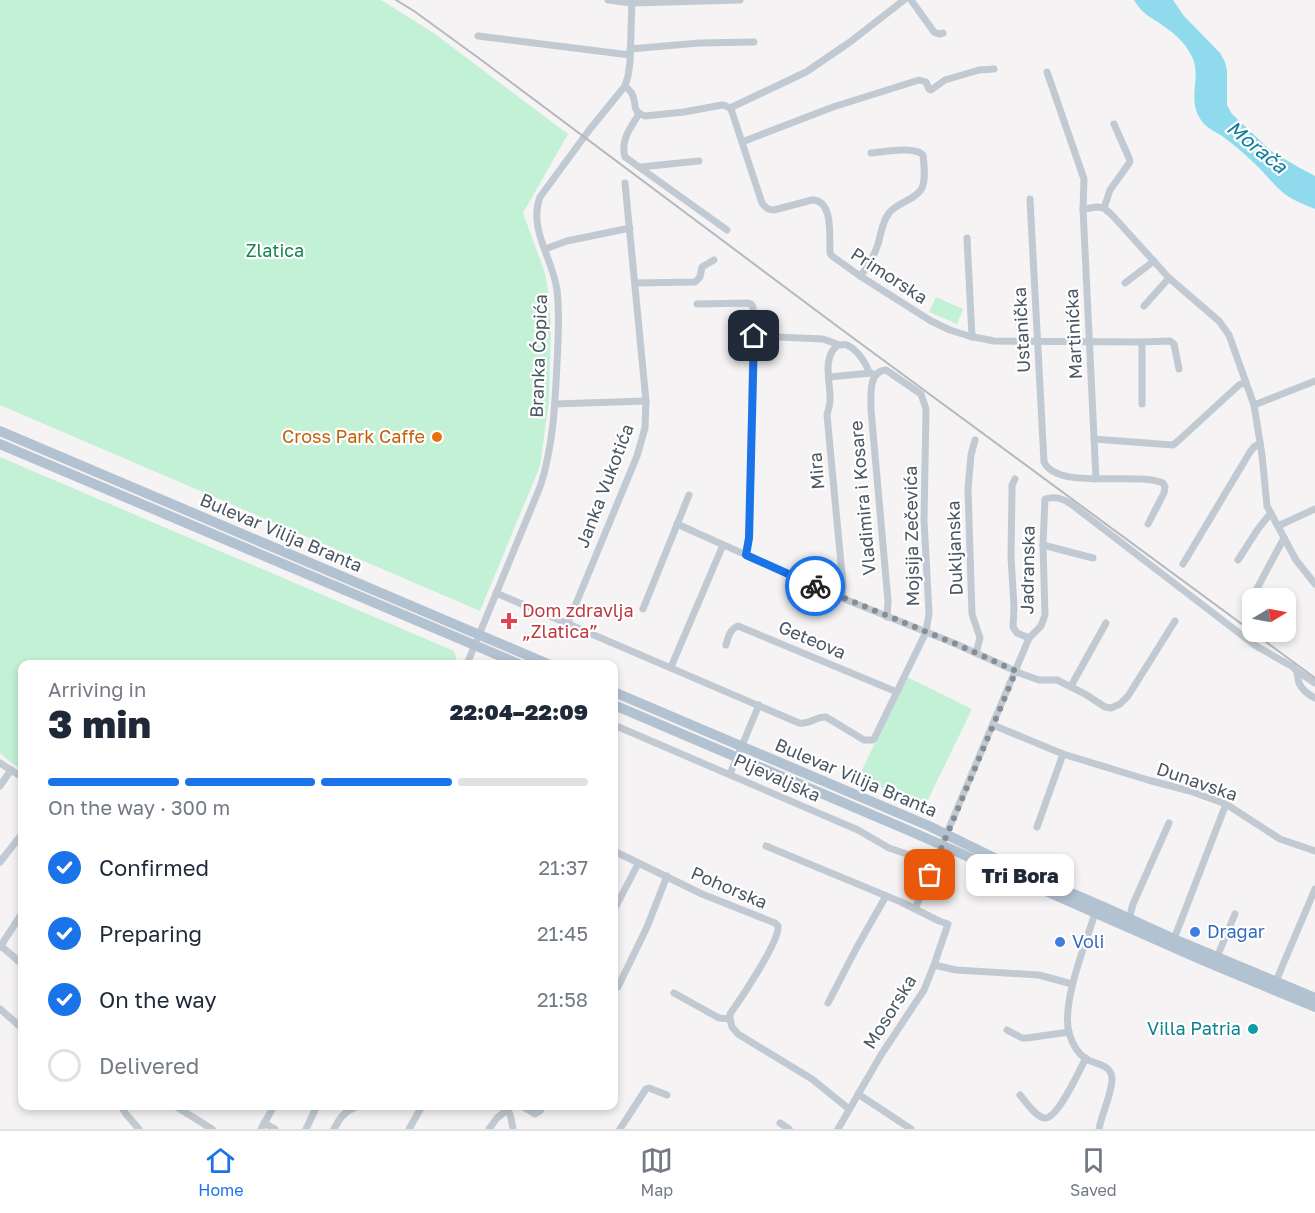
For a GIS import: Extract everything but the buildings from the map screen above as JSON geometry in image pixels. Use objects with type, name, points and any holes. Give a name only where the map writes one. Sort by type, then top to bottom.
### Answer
[{"type":"main road","name":"Bulevar Vilija Branta","points":[[0,431],[477,640],[512,660]]},
{"type":"main road","name":"Bulevar Vilija Branta","points":[[0,444],[477,640],[536,660]]},
{"type":"main road","name":"Bulevar Vilija Branta","points":[[618,694],[739,752],[1315,998]]},
{"type":"main road","name":"Bulevar Vilija Branta","points":[[618,707],[739,752]]},
{"type":"main road","name":"Bulevar Vilija Branta","points":[[945,840],[1095,913],[1315,1007]]},
{"type":"street","points":[[608,0],[632,2],[741,0]]},
{"type":"street","points":[[632,2],[630,52],[625,86],[632,93],[636,110],[645,116],[722,105],[730,108],[806,72],[850,42],[904,0]]},
{"type":"street","points":[[911,0],[934,32],[943,33]]},
{"type":"street","points":[[478,36],[630,52],[708,42],[754,42]]},
{"type":"street","points":[[742,142],[833,107],[919,80],[926,82],[932,90],[945,80],[979,70],[994,69]]},
{"type":"street","name":"Martinićka","points":[[1047,72],[1084,179],[1083,209],[1096,479]]},
{"type":"street","name":"Branka Ćopića","points":[[469,660],[545,472],[555,404],[557,296],[536,215],[536,206],[540,197],[590,129],[625,86]]},
{"type":"street","name":"Primorska","points":[[730,108],[765,207],[774,210],[812,200],[822,203],[827,210],[831,255],[931,321],[972,337],[994,341],[1170,341],[1173,342],[1179,369]]},
{"type":"street","points":[[639,114],[625,139],[623,148],[625,157],[727,230]]},
{"type":"street","points":[[1104,208],[1110,190],[1130,162],[1114,124]]},
{"type":"street","points":[[860,276],[870,265],[886,216],[893,208],[918,193],[923,181],[923,155],[918,151],[871,153]]},
{"type":"street","points":[[640,167],[699,161]]},
{"type":"street","name":"Janka Vukotića","points":[[568,623],[637,456],[645,428],[636,283],[626,183]]},
{"type":"street","name":"Ustanička","points":[[1030,199],[1043,460],[1048,469],[1068,477],[1096,479]]},
{"type":"street","points":[[1083,209],[1104,208],[1169,278],[1223,326],[1232,342],[1254,405],[1266,502],[1270,514],[1296,560],[1315,584]]},
{"type":"street","points":[[545,249],[567,241],[630,228]]},
{"type":"street","points":[[968,238],[972,337]]},
{"type":"street","points":[[636,283],[695,282],[700,277],[702,267],[714,260]]},
{"type":"street","points":[[1125,283],[1154,261]]},
{"type":"street","points":[[1144,306],[1169,278]]},
{"type":"street","points":[[697,304],[752,304],[754,336],[750,517],[746,555]]},
{"type":"street","points":[[754,336],[822,339],[838,345],[846,345],[852,348],[873,375],[829,377]]},
{"type":"street","points":[[1142,342],[1142,405]]},
{"type":"street","name":"Mira","points":[[838,345],[829,359],[828,423],[843,585],[842,598]]},
{"type":"street","name":"Mojsija Zečevića","points":[[759,705],[802,724],[826,717],[864,741],[874,739],[926,632],[929,613],[924,520],[926,414],[924,403],[921,394],[886,370],[880,370],[873,375]]},
{"type":"street","name":"Vladimira i Kosare","points":[[873,375],[871,423],[888,601],[887,617]]},
{"type":"street","points":[[1254,405],[1315,381]]},
{"type":"street","points":[[1094,439],[1173,445],[1239,385],[1246,382]]},
{"type":"street","points":[[555,404],[645,401]]},
{"type":"street","name":"Dukljanska","points":[[975,440],[971,455],[968,500],[972,614],[980,638],[976,653]]},
{"type":"street","points":[[1183,564],[1250,452],[1260,443]]},
{"type":"street","points":[[1015,479],[1012,485],[1011,557],[1013,627],[1017,633],[1029,638]]},
{"type":"street","points":[[1096,479],[1140,479],[1163,483],[1164,493],[1148,524]]},
{"type":"street","points":[[643,609],[689,495]]},
{"type":"street","name":"Jadranska","points":[[945,840],[1029,638],[1041,626],[1046,615],[1043,545],[1045,499],[1056,497],[1071,504],[1256,646],[1297,671]]},
{"type":"street","points":[[1278,526],[1315,509]]},
{"type":"street","points":[[1238,560],[1270,514]]},
{"type":"street","points":[[677,524],[842,598],[1016,671],[1039,680],[1058,680],[1104,707],[1111,708],[1120,704],[1128,696],[1175,621]]},
{"type":"street","points":[[1257,588],[1284,538]]},
{"type":"street","points":[[671,667],[723,545]]},
{"type":"street","points":[[1043,545],[1093,558]]},
{"type":"street","points":[[496,592],[759,705],[730,774]]},
{"type":"street","points":[[1071,686],[1106,623]]},
{"type":"street","name":"Geteova","points":[[726,645],[734,627],[738,626],[897,692]]},
{"type":"street","points":[[1297,671],[1315,684]]},
{"type":"street","points":[[1297,671],[1300,686],[1315,698]]},
{"type":"street","name":"Dunavska","points":[[993,725],[1063,754],[1227,804],[1280,839],[1315,851]]},
{"type":"street","name":"Pljevaljska","points":[[618,727],[858,830],[889,848],[927,861]]},
{"type":"street","points":[[1037,827],[1063,754]]},
{"type":"street","points":[[0,764],[18,775]]},
{"type":"street","points":[[0,786],[10,770]]},
{"type":"street","points":[[1174,939],[1227,804]]},
{"type":"street","points":[[1129,919],[1133,904],[1169,822]]},
{"type":"street","points":[[0,862],[18,839]]},
{"type":"street","points":[[766,846],[915,909],[945,840]]},
{"type":"street","name":"Pohorska","points":[[618,853],[708,897],[776,923],[779,927],[766,957],[730,1014],[730,1019]]},
{"type":"street","points":[[618,902],[638,864]]},
{"type":"street","points":[[618,987],[667,876]]},
{"type":"street","points":[[1276,981],[1315,889]]},
{"type":"street","points":[[828,1003],[886,896]]},
{"type":"street","name":"Mosorska","points":[[838,1129],[894,1035],[918,1000],[934,965],[948,924],[915,909]]},
{"type":"street","points":[[1095,913],[1072,984],[1067,1018],[1069,1032],[1078,1052],[1107,1067],[1112,1076],[1099,1129]]},
{"type":"street","points":[[1217,957],[1235,914]]},
{"type":"street","points":[[18,919],[0,947],[18,961]]},
{"type":"street","points":[[934,965],[956,970],[1039,975],[1072,984]]},
{"type":"street","points":[[674,993],[719,1018],[730,1019],[732,1027],[738,1034],[812,1079],[849,1109]]},
{"type":"street","points":[[0,1009],[18,1025]]},
{"type":"street","points":[[1007,1030],[1022,1038],[1069,1032]]},
{"type":"street","points":[[1020,1095],[1038,1114],[1044,1118],[1050,1117],[1066,1096],[1086,1058]]},
{"type":"street","points":[[620,1129],[646,1089],[667,1095]]},
{"type":"street","points":[[858,1094],[911,1129]]},
{"type":"street","points":[[124,1110],[139,1129]]},
{"type":"street","points":[[181,1110],[212,1129]]},
{"type":"street","points":[[272,1110],[262,1126],[275,1129]]},
{"type":"street","points":[[306,1129],[315,1110]]},
{"type":"street","points":[[334,1129],[350,1110]]},
{"type":"street","points":[[409,1129],[420,1110]]},
{"type":"street","points":[[489,1129],[505,1110]]},
{"type":"street","points":[[509,1110],[513,1129]]},
{"type":"street","points":[[780,1122],[789,1129]]},
{"type":"green space","name":"Zlatica","points":[[0,0],[381,0],[435,34],[568,134],[523,213],[545,273],[551,325],[549,401],[540,466],[480,611],[0,405]]},
{"type":"green space","points":[[936,297],[963,309],[957,324],[929,312]]},
{"type":"green space","points":[[0,457],[454,651],[457,660],[18,660],[18,767],[0,753]]},
{"type":"green space","points":[[907,677],[972,709],[924,808],[859,776]]},
{"type":"water","name":"Morača","points":[[1134,0],[1173,0],[1184,16],[1220,53],[1227,71],[1227,105],[1232,114],[1271,151],[1315,176],[1315,209],[1286,195],[1242,152],[1202,122],[1195,107],[1196,76],[1194,61],[1190,53],[1179,38],[1144,12]]},
{"type":"railway","points":[[396,0],[480,59],[841,329],[1315,678]]},
{"type":"way so far","points":[[815,586],[1016,671],[930,875]]},
{"type":"place","name":"Cross Park Caffe","points":[[437,437]]},
{"type":"place","name":"Dom zdravlja „Zlatica”","points":[[509,621]]},
{"type":"place","name":"Tri Bora","points":[[930,875]]},
{"type":"place","name":"Dragar","points":[[1195,932]]},
{"type":"place","name":"Voli","points":[[1060,942]]},
{"type":"place","name":"Villa Patria","points":[[1253,1029]]},
{"type":"route","points":[[754,336],[749,538],[746,555],[815,586]]}]
